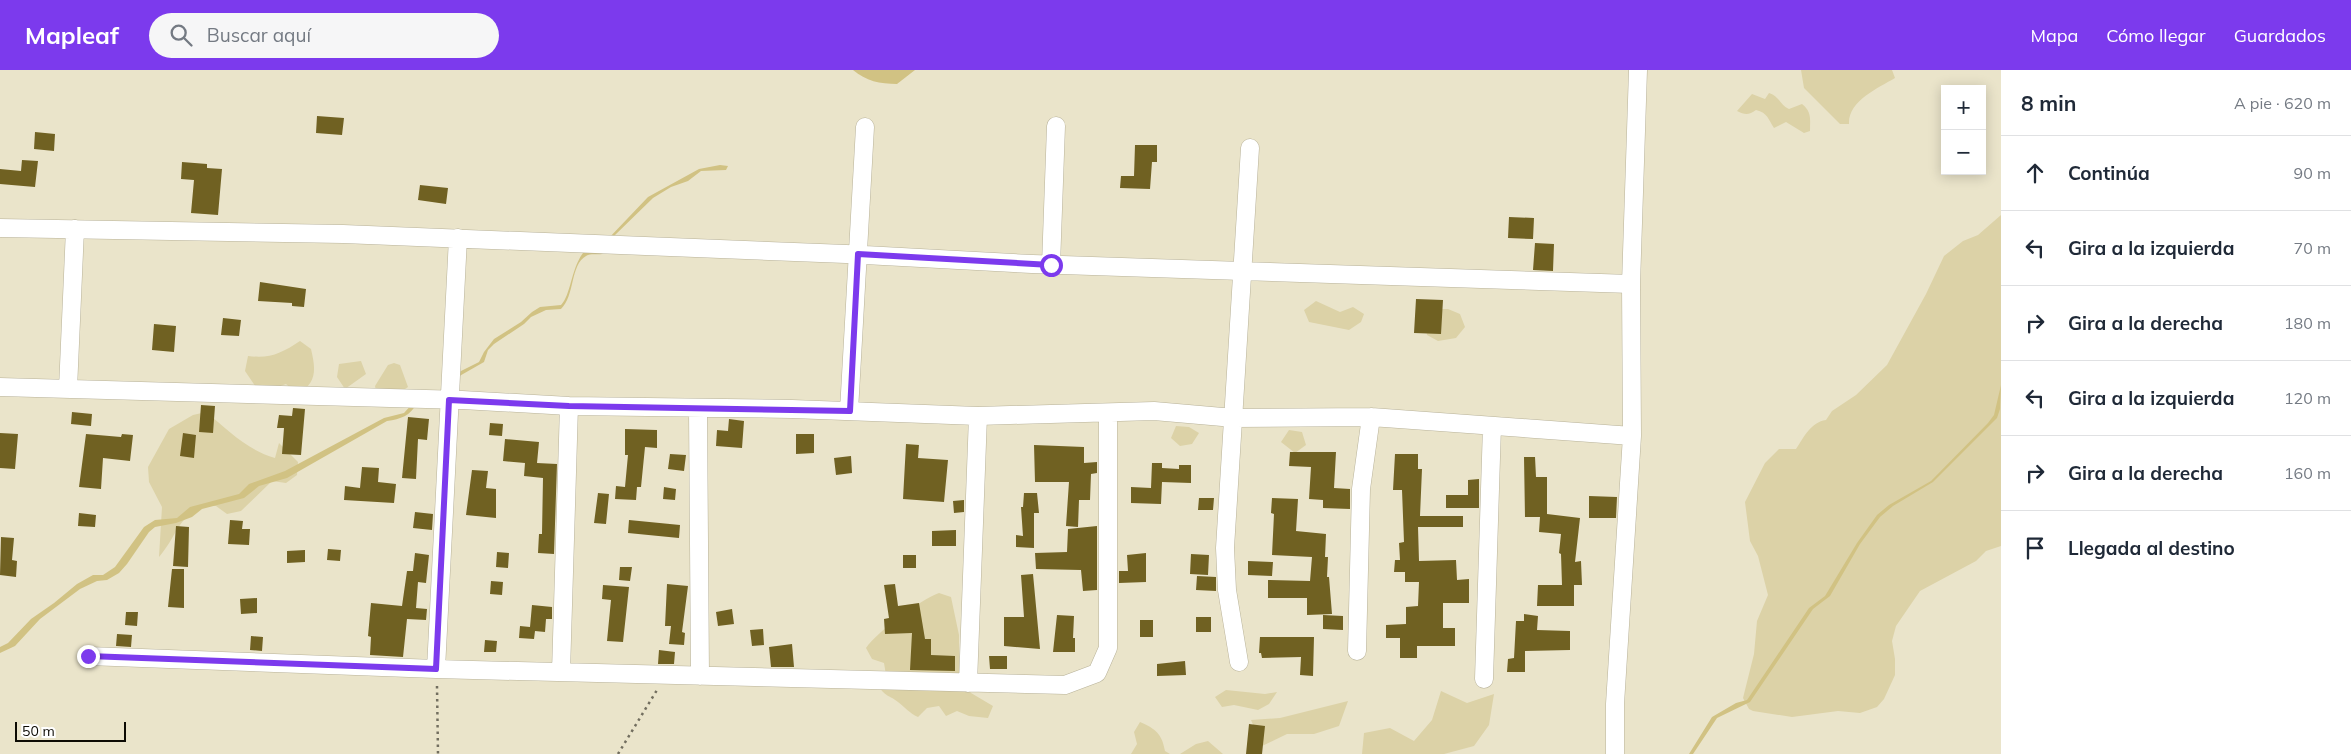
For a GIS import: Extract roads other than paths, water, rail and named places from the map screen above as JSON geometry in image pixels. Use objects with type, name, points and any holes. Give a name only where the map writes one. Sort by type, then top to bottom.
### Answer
[{"type":"street","points":[[1615,754],[1615,704],[1632,436],[1631,284],[1638,70]]},
{"type":"street","points":[[1051,265],[1056,126]]},
{"type":"street","points":[[850,411],[865,127]]},
{"type":"street","points":[[1239,662],[1227,590],[1225,548],[1250,148]]},
{"type":"street","points":[[0,228],[458,238],[858,254],[1051,265],[1631,284]]},
{"type":"street","points":[[68,389],[75,229]]},
{"type":"street","points":[[436,669],[458,238]]},
{"type":"street","points":[[0,387],[449,400],[569,406],[850,411],[978,416],[1154,411],[1234,418],[1371,417],[1632,436]]},
{"type":"street","points":[[561,672],[569,406]]},
{"type":"street","points":[[698,409],[700,676]]},
{"type":"street","points":[[88,656],[436,669],[1065,685],[1096,673],[1108,648],[1108,413]]},
{"type":"street","points":[[968,683],[978,416]]},
{"type":"street","points":[[1357,651],[1361,489],[1371,417]]},
{"type":"street","points":[[1484,680],[1492,426]]}]
